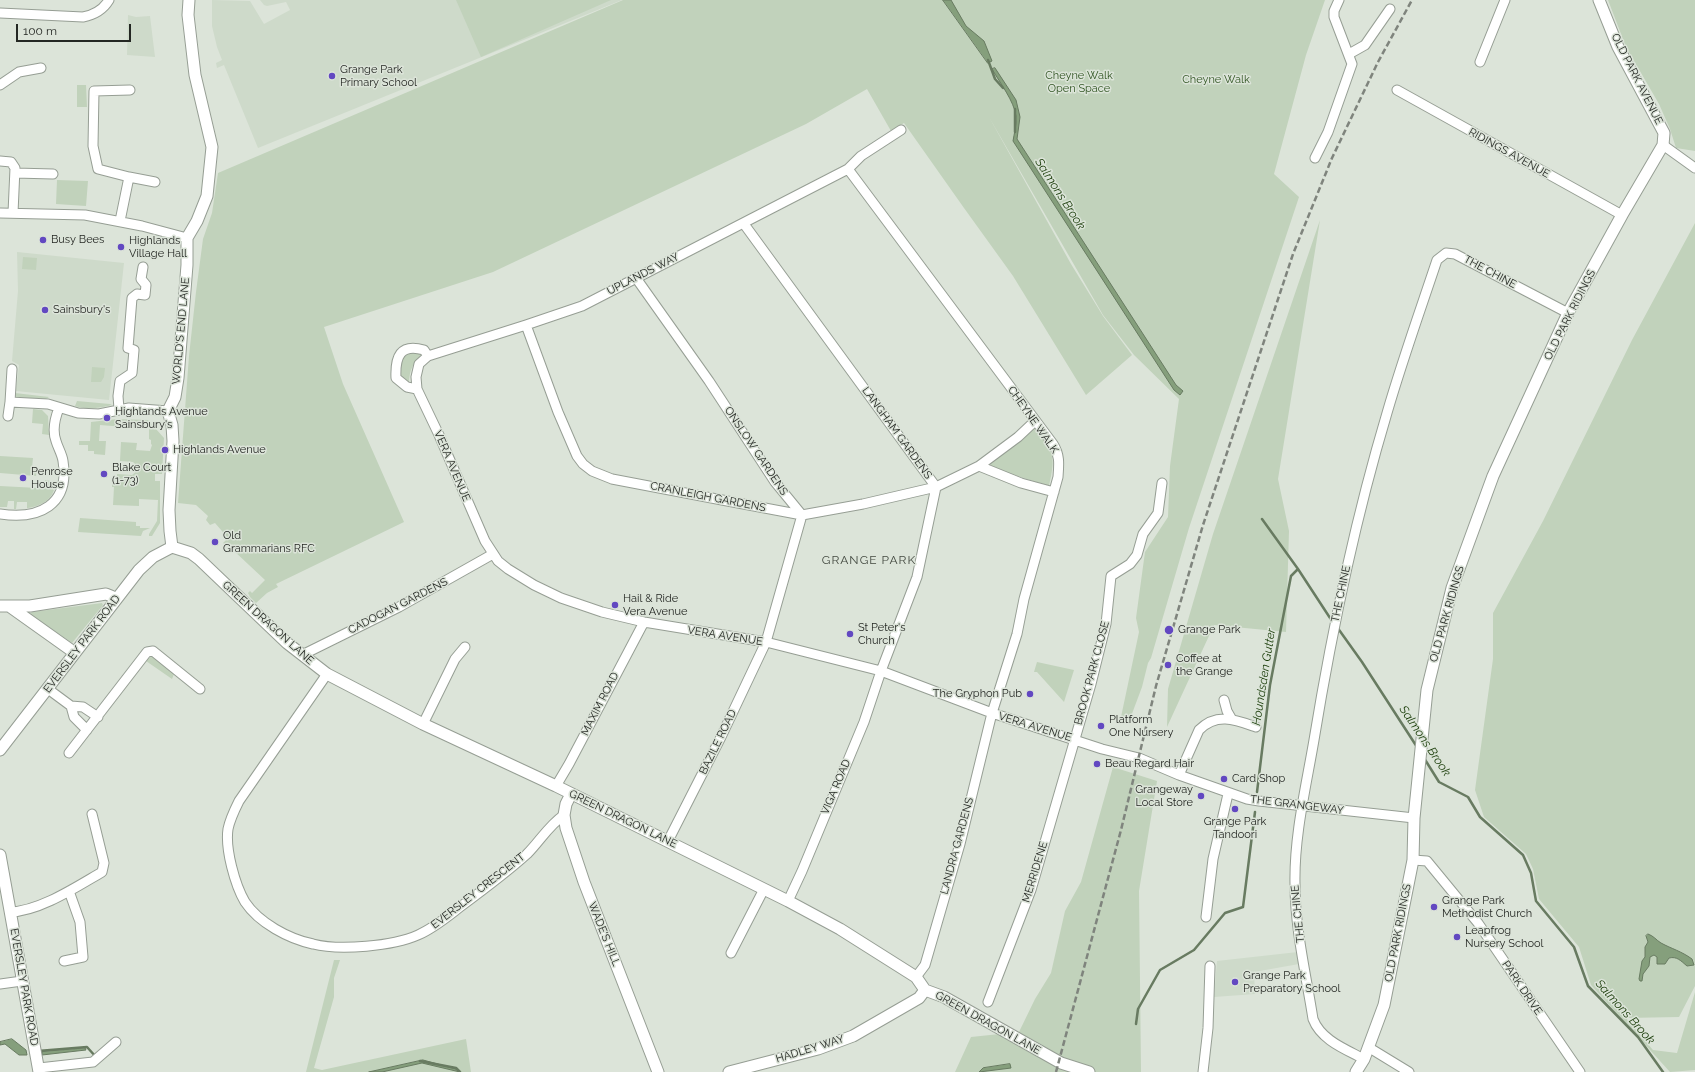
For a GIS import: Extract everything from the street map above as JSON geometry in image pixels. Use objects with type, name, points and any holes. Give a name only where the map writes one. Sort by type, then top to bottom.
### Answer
[{"type":"street","points":[[0,13],[83,17],[96,13],[104,7],[109,0]]},
{"type":"street","points":[[0,213],[85,215],[120,221],[187,238],[197,221],[207,196],[212,146],[195,75],[188,15],[189,0]]},
{"type":"street","points":[[1315,158],[1328,132],[1352,64],[1334,17],[1334,11],[1338,0]]},
{"type":"street","points":[[1480,62],[1505,0]]},
{"type":"street","name":"OLD PARK AVENUE","points":[[1600,0],[1618,47],[1664,133],[1663,145]]},
{"type":"street","points":[[1349,54],[1365,45],[1390,9]]},
{"type":"street","points":[[0,85],[19,72],[31,68],[41,68]]},
{"type":"street","points":[[130,90],[94,90],[93,146],[98,169],[155,182]]},
{"type":"street","name":"RIDINGS AVENUE","points":[[1397,90],[1622,215]]},
{"type":"street","name":"UPLANDS WAY","points":[[428,356],[582,306],[744,224],[848,169],[861,156],[901,130]]},
{"type":"street","points":[[1663,145],[1695,168]]},
{"type":"street","name":"OLD PARK RIDINGS","points":[[1356,1072],[1364,1059],[1384,1005],[1413,856],[1414,818],[1427,690],[1452,588],[1493,476],[1568,313],[1622,215],[1663,145]]},
{"type":"street","points":[[0,161],[11,162],[15,168],[13,213]]},
{"type":"street","name":"CHEYNE WALK","points":[[848,169],[1058,452],[1060,463],[1054,492],[1024,599],[1017,634],[992,713]]},
{"type":"street","points":[[15,174],[53,174]]},
{"type":"street","points":[[120,221],[129,177]]},
{"type":"street","name":"LANGHAM GARDENS","points":[[744,224],[936,487],[917,577],[881,671]]},
{"type":"street","name":"WORLD'S END LANE","points":[[168,411],[175,397],[178,378],[187,265],[187,238]]},
{"type":"street","name":"THE CHINE","points":[[1364,1059],[1321,1034],[1313,1019],[1296,908],[1295,882],[1296,856],[1303,806],[1336,616],[1349,557],[1387,412],[1437,260],[1446,254],[1455,254],[1568,313]]},
{"type":"street","points":[[119,409],[118,396],[120,381],[131,374],[132,371],[134,350],[128,348],[132,298],[137,294],[145,295],[146,285],[141,279],[143,267]]},
{"type":"street","name":"ONSLOW GARDENS","points":[[636,278],[709,381],[775,482],[802,515]]},
{"type":"street","name":"CRANLEIGH GARDENS","points":[[526,325],[558,412],[577,456],[583,464],[592,471],[612,479],[802,515],[863,504],[936,487],[979,466],[1018,437],[1035,421]]},
{"type":"street","points":[[408,348],[418,348],[424,350],[428,356],[419,364],[416,377],[417,389],[406,387],[396,378],[395,364],[400,353],[408,348]]},
{"type":"street","points":[[8,416],[12,369]]},
{"type":"street","name":"VERA AVENUE","points":[[417,389],[492,554],[508,569],[534,585],[561,598],[602,612],[644,622],[766,642],[881,671],[992,713],[1074,738],[1102,749],[1139,758]]},
{"type":"street","points":[[10,402],[48,404],[78,413],[99,414],[119,409],[134,408],[168,411],[172,425],[173,440],[169,510],[172,547]]},
{"type":"street","points":[[0,514],[28,514],[40,512],[49,508],[60,495],[64,481],[64,468],[54,429],[59,408]]},
{"type":"street","points":[[979,466],[1021,483],[1054,492]]},
{"type":"street","name":"BROOK PARK CLOSE","points":[[1074,738],[1091,684],[1106,624],[1112,576],[1130,564],[1137,555],[1143,534],[1158,513],[1162,483]]},
{"type":"street","points":[[766,642],[802,515]]},
{"type":"street","name":"EVERSLEY PARK ROAD","points":[[0,750],[116,599],[145,564],[160,552],[172,547]]},
{"type":"street","name":"GREEN DRAGON LANE","points":[[172,547],[191,553],[199,559],[287,643],[327,674],[423,724],[556,786],[788,901],[840,929],[916,977],[925,990],[944,997],[1061,1063],[1089,1072]]},
{"type":"street","name":"CADOGAN GARDENS","points":[[302,655],[399,607],[492,554]]},
{"type":"street","points":[[4,606],[30,606],[106,594],[116,599]]},
{"type":"street","points":[[4,606],[75,653]]},
{"type":"street","name":"MAXIM ROAD","points":[[556,786],[570,764],[644,622]]},
{"type":"street","name":"BAZILE ROAD","points":[[668,841],[721,738],[766,642]]},
{"type":"street","points":[[423,724],[455,659],[465,647]]},
{"type":"street","points":[[69,753],[98,717],[143,656],[150,651],[153,651],[200,688]]},
{"type":"street","name":"VIGA ROAD","points":[[788,901],[864,722],[881,671]]},
{"type":"street","name":"EVERSLEY CRESCENT","points":[[327,674],[249,786],[230,818],[228,831],[234,876],[239,891],[246,904],[260,918],[276,928],[292,937],[324,947],[385,943],[417,936],[432,928],[480,893],[528,853],[554,821],[564,815]]},
{"type":"street","points":[[48,689],[71,706],[83,707],[98,717]]},
{"type":"street","points":[[1224,700],[1227,711],[1232,718]]},
{"type":"street","points":[[71,706],[74,717],[87,730]]},
{"type":"street","name":"LANDRA GARDENS","points":[[916,977],[925,965],[960,844],[992,713]]},
{"type":"street","points":[[1179,775],[1199,730],[1208,723],[1232,718],[1256,727]]},
{"type":"street","name":"MERRIDENE","points":[[988,1002],[1031,890],[1074,738]]},
{"type":"street","name":"THE GRANGEWAY","points":[[1139,758],[1228,794],[1259,802],[1414,818]]},
{"type":"street","name":"WADE'S HILL","points":[[571,794],[566,804],[564,815],[566,828],[584,882],[658,1072]]},
{"type":"street","points":[[1206,917],[1213,859],[1228,794]]},
{"type":"street","points":[[10,912],[35,907],[69,891],[102,872],[104,863],[92,814]]},
{"type":"street","name":"EVERSLEY PARK ROAD","points":[[0,855],[39,1070]]},
{"type":"street","name":"PARK DRIVE","points":[[1413,856],[1427,860],[1478,923],[1580,1072]]},
{"type":"street","points":[[731,953],[764,889]]},
{"type":"street","points":[[64,961],[83,957],[80,922],[69,891]]},
{"type":"street","points":[[1203,1072],[1208,1028],[1210,966]]},
{"type":"street","points":[[0,984],[22,981]]},
{"type":"street","name":"HADLEY WAY","points":[[729,1072],[818,1049],[853,1036],[919,998],[925,990]]},
{"type":"street","points":[[39,1070],[93,1062],[116,1042]]},
{"type":"street","points":[[1368,1047],[1409,1072]]},
{"type":"shaded area","name":"Grange Park Primary School","points":[[212,0],[250,1],[264,24],[290,10],[286,2],[267,6],[260,0],[622,0],[258,148],[224,65],[217,68],[216,63],[222,60],[212,26]]},
{"type":"shaded area","points":[[943,0],[951,0],[966,26],[984,41],[992,61],[988,63]]},
{"type":"shaded area","points":[[128,15],[136,17],[150,16],[155,57],[127,55]]},
{"type":"shaded area","points":[[995,68],[1016,100],[1020,117],[1017,139],[1176,385],[1183,391],[1180,395],[1174,390],[1013,141],[1016,122],[1015,110],[1010,98],[992,69]]},
{"type":"shaded area","points":[[17,252],[124,263],[109,400],[16,391],[19,365],[12,361],[18,291]]},
{"type":"shaded area","points":[[1648,934],[1661,943],[1688,956],[1692,959],[1694,965],[1687,966],[1679,959],[1674,958],[1669,958],[1665,964],[1657,964],[1657,957],[1654,955],[1650,957],[1649,966],[1643,974],[1642,981],[1640,981],[1642,961],[1645,957],[1645,947],[1648,942],[1646,936]]},
{"type":"shaded area","name":"Grange Park Preparatory School","points":[[1298,952],[1299,964],[1254,972],[1255,994],[1214,997],[1217,961]]},
{"type":"shaded area","points":[[12,1039],[26,1050],[27,1055],[19,1055],[5,1044],[0,1045],[0,1042]]},
{"type":"shaded area","points":[[85,1048],[86,1050],[42,1055],[42,1052]]},
{"type":"shaded area","points":[[423,1060],[456,1069],[460,1072],[422,1063],[382,1072],[369,1072]]},
{"type":"shaded area","points":[[1010,1064],[1011,1068],[979,1072],[983,1068]]},
{"type":"green space","points":[[456,0],[611,0],[481,57]]},
{"type":"green space","points":[[623,0],[1325,0],[1306,55],[1274,174],[1299,197],[1189,528],[1151,658],[1148,663],[1142,687],[1130,719],[1121,717],[1139,632],[1136,618],[1145,552],[1168,517],[1170,466],[1179,399],[1134,355],[1103,315],[989,117],[1071,264],[1103,316],[1132,355],[1086,395],[1013,276],[904,123],[891,131],[867,89],[806,124],[493,272],[324,327],[343,384],[404,522],[276,584],[278,587],[267,593],[256,603],[248,593],[250,591],[252,593],[265,580],[233,550],[223,543],[228,538],[215,523],[210,525],[206,520],[208,516],[196,505],[178,503],[189,356],[196,292],[203,239],[212,213],[218,173]]},
{"type":"green space","points":[[1608,0],[1695,0],[1695,151],[1676,148],[1670,129],[1659,104],[1626,47]]},
{"type":"green space","points":[[77,85],[86,85],[87,107],[77,107]]},
{"type":"green space","points":[[57,180],[88,181],[86,206],[56,204]]},
{"type":"green space","points":[[1320,220],[1278,479],[1289,531],[1286,632],[1214,625],[1167,727],[1168,689],[1213,534]]},
{"type":"green space","points":[[1695,223],[1695,986],[1679,1017],[1626,1018],[1653,1050],[1677,1053],[1695,992],[1695,1070],[1670,1072],[1591,985],[1579,947],[1539,899],[1533,869],[1526,854],[1484,817],[1475,790],[1493,659],[1493,613],[1543,521],[1632,340]]},
{"type":"green space","points":[[23,257],[37,258],[36,270],[22,269]]},
{"type":"green space","points":[[412,350],[424,354],[417,359],[413,366],[409,383],[400,375],[399,364],[401,356]]},
{"type":"green space","points":[[92,367],[105,368],[104,377],[101,382],[91,382]]},
{"type":"green space","points":[[15,393],[49,397],[46,399],[15,397]]},
{"type":"green space","points":[[77,401],[112,405],[98,408],[84,408],[75,406]]},
{"type":"green space","points":[[33,409],[42,410],[48,416],[49,435],[42,434],[43,424],[32,423]]},
{"type":"green space","points":[[117,419],[148,420],[164,438],[162,474],[155,474],[155,481],[160,481],[160,523],[152,536],[149,536],[149,534],[157,521],[158,500],[139,499],[139,506],[113,505],[114,487],[112,487],[112,483],[117,483],[117,474],[132,475],[137,471],[137,466],[133,462],[120,461],[121,442],[137,443],[136,450],[150,451],[152,445],[151,440],[149,439],[149,424],[138,423],[137,428],[100,425],[99,441],[106,441],[105,455],[94,454],[94,451],[88,451],[88,445],[79,445],[79,441],[90,441],[91,422]]},
{"type":"green space","points":[[1034,428],[1052,455],[1053,460],[1049,486],[995,469],[990,464],[991,459]]},
{"type":"green space","points":[[0,456],[33,458],[32,468],[37,469],[36,476],[0,473]]},
{"type":"green space","points":[[45,480],[51,481],[49,488],[54,490],[50,498],[44,503],[27,508],[27,502],[17,502],[16,509],[14,509],[14,501],[8,501],[7,507],[0,507],[0,486],[38,488],[39,485],[45,485]]},
{"type":"green space","points":[[80,518],[136,522],[136,526],[140,526],[140,528],[150,528],[143,531],[141,536],[78,532]]},
{"type":"green space","points":[[102,603],[103,605],[72,643],[30,614],[32,612]]},
{"type":"green space","points":[[152,656],[156,657],[174,674],[172,679],[146,661]]},
{"type":"green space","points":[[1037,662],[1074,670],[1064,702],[1037,672],[1034,672]]},
{"type":"green space","points":[[1113,767],[1157,781],[1139,891],[1141,1072],[955,1072],[971,1037],[1019,1032],[1035,999],[1051,973],[1065,911],[1081,882]]},
{"type":"green space","points":[[334,960],[340,960],[334,978],[334,997],[314,1068],[322,1070],[466,1039],[471,1072],[306,1072]]},
{"type":"waterway","name":"Salmons Brook","points":[[988,60],[995,79],[1003,88]]},
{"type":"waterway","name":"Salmons Brook","points":[[1015,109],[1015,132]]},
{"type":"waterway","name":"Salmons Brook","points":[[1262,519],[1298,569],[1332,621]]},
{"type":"waterway","name":"Houndsden Gutter","points":[[1257,792],[1270,685],[1291,576],[1298,569]]},
{"type":"waterway","name":"Salmons Brook","points":[[1337,627],[1362,662],[1417,747]]},
{"type":"waterway","name":"Salmons Brook","points":[[1424,758],[1439,782],[1468,797],[1480,817],[1523,855],[1531,873],[1536,901],[1574,947],[1588,986],[1638,1037],[1663,1072]]},
{"type":"waterway","name":"Houndsden Gutter","points":[[1136,1024],[1138,1009],[1160,970],[1194,950],[1225,913],[1243,907],[1255,812]]},
{"type":"waterway","name":"Houndsden Gutter","points":[[38,1051],[87,1047],[96,1057]]},
{"type":"waterway","name":"Houndsden Gutter","points":[[420,1061],[456,1068],[460,1072]]},
{"type":"railway","points":[[1056,1072],[1121,830],[1156,686],[1203,525],[1293,254],[1332,158],[1378,62],[1412,0]]},
{"type":"place","name":"Grange Park Primary School","points":[[332,76]]},
{"type":"place","name":"Busy Bees","points":[[43,240]]},
{"type":"place","name":"Highlands Village Hall","points":[[121,247]]},
{"type":"place","name":"Sainsbury's","points":[[45,310]]},
{"type":"place","name":"Highlands Avenue Sainsbury's","points":[[107,418]]},
{"type":"place","name":"Highlands Avenue","points":[[165,450]]},
{"type":"place","name":"Blake Court (1-73)","points":[[104,474]]},
{"type":"place","name":"Penrose House","points":[[23,478]]},
{"type":"place","name":"Old Grammarians RFC","points":[[215,542]]},
{"type":"place","name":"Hail & Ride Vera Avenue","points":[[615,605]]},
{"type":"place","name":"Grange Park","points":[[1169,630]]},
{"type":"place","name":"St Peter's Church","points":[[850,634]]},
{"type":"place","name":"Coffee at the Grange","points":[[1168,665]]},
{"type":"place","name":"The Gryphon Pub","points":[[1030,694]]},
{"type":"place","name":"Platform One Nursery","points":[[1101,726]]},
{"type":"place","name":"Beau Regard Hair","points":[[1097,764]]},
{"type":"place","name":"Card Shop","points":[[1224,779]]},
{"type":"place","name":"Grangeway Local Store","points":[[1201,796]]},
{"type":"place","name":"Grange Park Tandoori","points":[[1235,809]]},
{"type":"place","name":"Grange Park Methodist Church","points":[[1434,907]]},
{"type":"place","name":"Leapfrog Nursery School","points":[[1457,937]]},
{"type":"place","name":"Grange Park Preparatory School","points":[[1235,982]]},
{"type":"district","name":"GRANGE PARK","points":[[869,560]]},
{"type":"park label","name":"Cheyne Walk","points":[[1216,80]]},
{"type":"park label","name":"Cheyne Walk Open Space","points":[[1079,82]]}]
